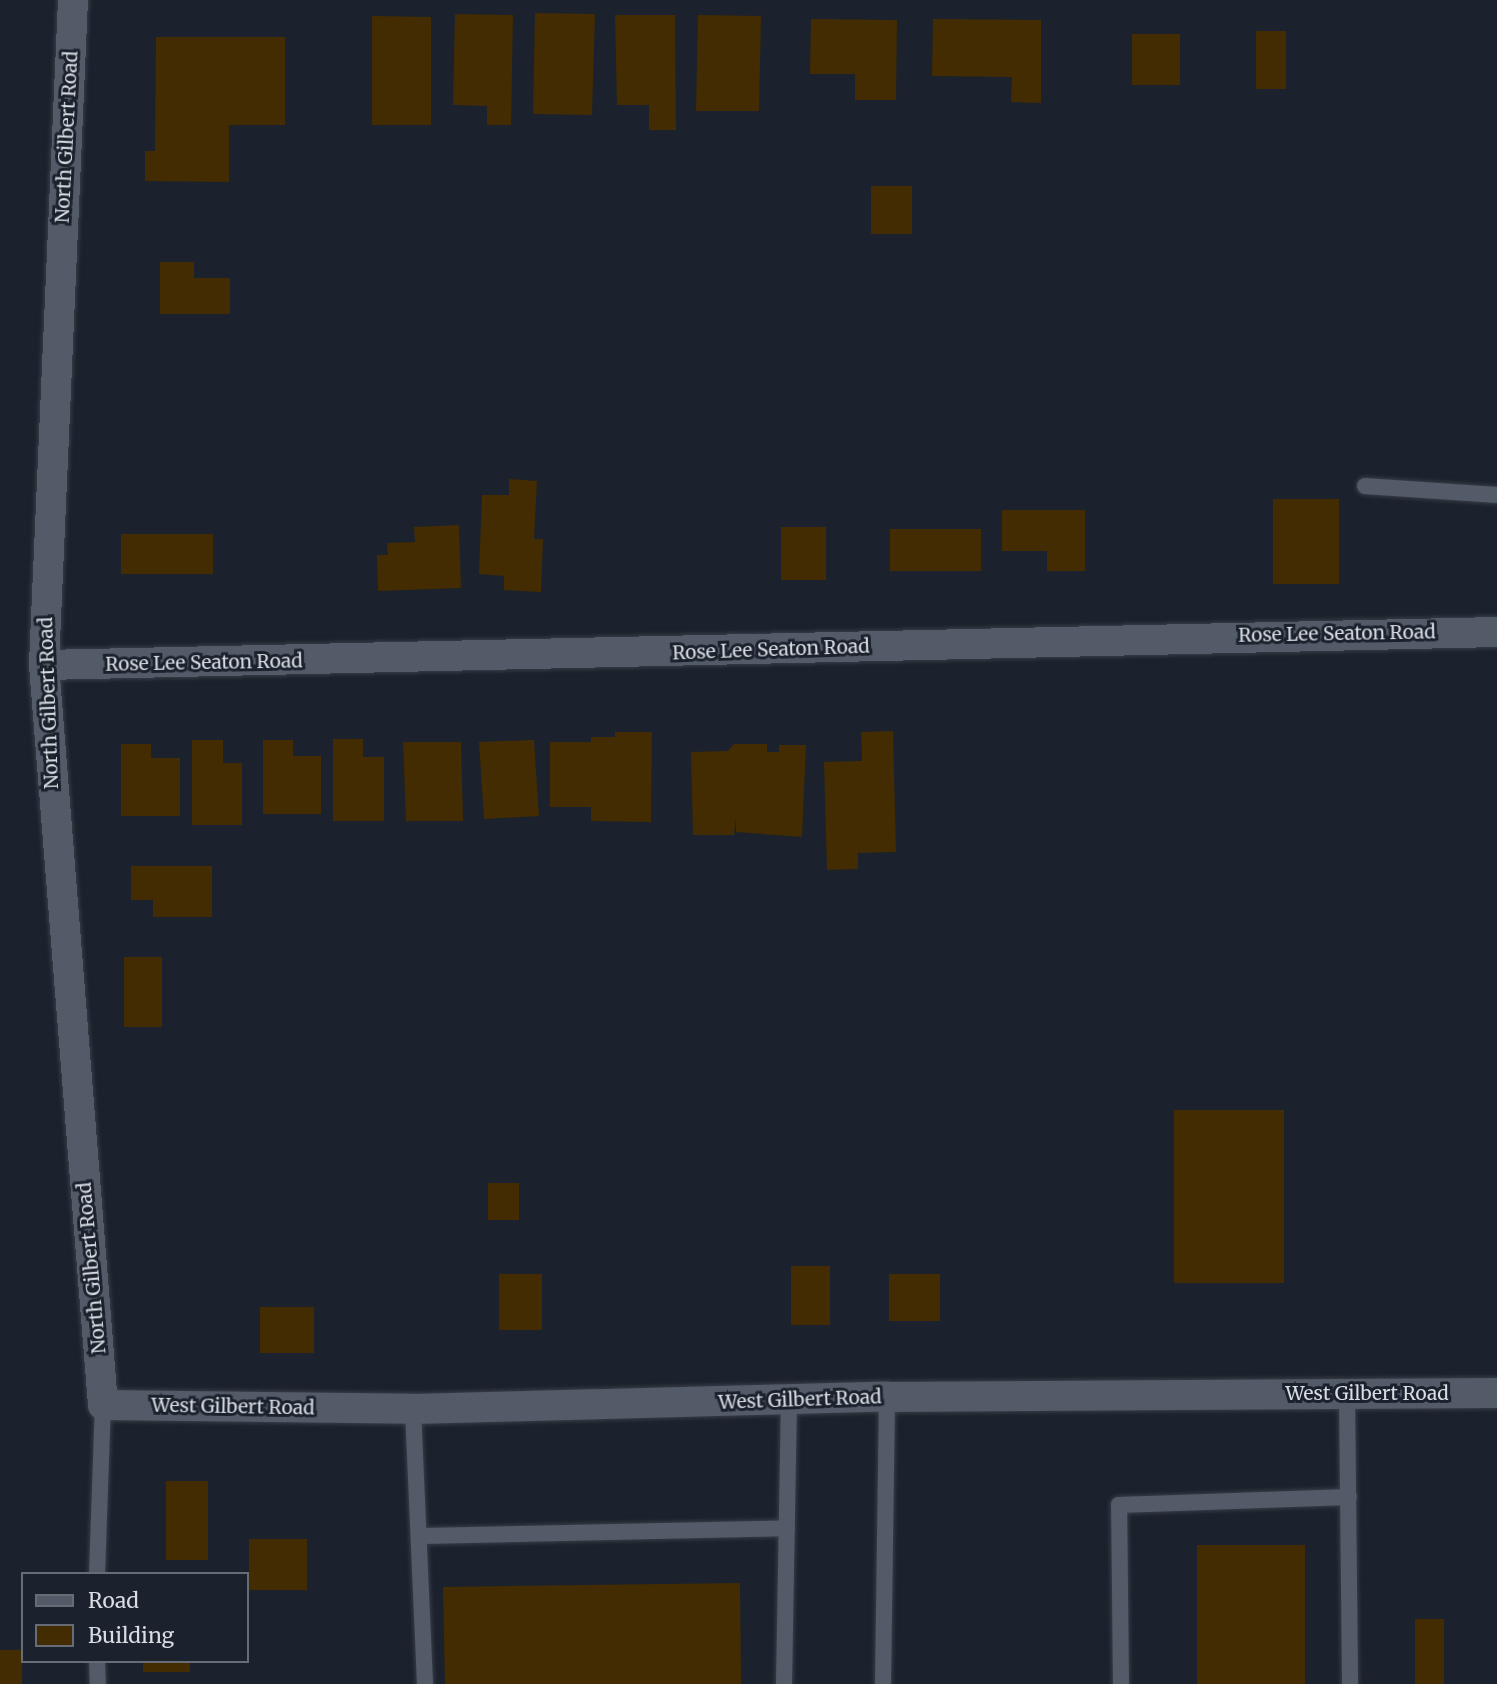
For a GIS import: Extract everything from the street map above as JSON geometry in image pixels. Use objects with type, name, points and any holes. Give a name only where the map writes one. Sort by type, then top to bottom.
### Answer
[{"type":"street","name":"North Gilbert Road","points":[[73,0],[44,665],[103,1405]]},
{"type":"street","name":"Rose Lee Seaton Road","points":[[44,665],[1497,632]]},
{"type":"street","name":"West Gilbert Road","points":[[103,1405],[413,1409],[887,1397],[1497,1393]]},
{"type":"lane","points":[[1365,486],[1497,495]]},
{"type":"lane","points":[[1347,1394],[1350,1684]]},
{"type":"lane","points":[[883,1684],[887,1397]]},
{"type":"lane","points":[[784,1684],[789,1401]]},
{"type":"lane","points":[[97,1572],[103,1405]]},
{"type":"lane","points":[[413,1409],[425,1684]]},
{"type":"lane","points":[[1121,1684],[1119,1505],[1349,1497]]},
{"type":"lane","points":[[419,1536],[788,1528]]},
{"type":"lane","points":[[97,1663],[98,1684]]},
{"type":"building","points":[[535,13],[595,14],[592,115],[533,114]]},
{"type":"building","points":[[455,14],[513,15],[511,125],[487,125],[487,106],[453,105]]},
{"type":"building","points":[[615,15],[675,15],[676,130],[649,130],[649,105],[617,105]]},
{"type":"building","points":[[698,15],[761,16],[759,111],[696,111]]},
{"type":"building","points":[[372,16],[431,17],[431,125],[372,125]]},
{"type":"building","points":[[811,19],[897,20],[896,100],[855,100],[855,74],[810,74]]},
{"type":"building","points":[[933,19],[1041,20],[1041,103],[1011,102],[1012,77],[932,76]]},
{"type":"building","points":[[1256,31],[1286,31],[1286,89],[1256,89]]},
{"type":"building","points":[[1132,34],[1180,34],[1180,85],[1132,85]]},
{"type":"building","points":[[156,37],[285,37],[285,125],[229,125],[229,182],[145,181],[145,151],[155,151]]},
{"type":"building","points":[[871,186],[912,186],[912,234],[871,234]]},
{"type":"building","points":[[160,262],[194,262],[194,278],[230,278],[230,314],[160,314]]},
{"type":"building","points":[[509,479],[537,481],[534,539],[543,539],[541,592],[504,590],[504,576],[479,574],[482,495],[509,495]]},
{"type":"building","points":[[1273,499],[1339,499],[1339,584],[1273,584]]},
{"type":"building","points":[[1002,510],[1085,510],[1085,571],[1047,571],[1047,551],[1002,551]]},
{"type":"building","points":[[459,525],[461,588],[378,591],[377,555],[388,555],[387,543],[415,542],[414,527]]},
{"type":"building","points":[[781,527],[826,527],[826,580],[781,580]]},
{"type":"building","points":[[890,529],[981,529],[981,571],[890,571]]},
{"type":"building","points":[[121,534],[213,534],[213,574],[121,574]]},
{"type":"building","points":[[893,731],[896,852],[858,853],[858,869],[827,870],[824,762],[862,761],[861,732]]},
{"type":"building","points":[[615,732],[652,732],[651,822],[591,821],[591,807],[550,807],[550,742],[591,742],[591,737],[615,737]]},
{"type":"building","points":[[333,739],[363,739],[363,757],[384,757],[384,821],[333,821]]},
{"type":"building","points":[[192,740],[223,740],[223,763],[242,763],[242,825],[192,825]]},
{"type":"building","points":[[263,740],[293,740],[293,756],[321,756],[321,814],[263,814]]},
{"type":"building","points":[[534,740],[539,816],[484,819],[479,742]]},
{"type":"building","points":[[403,742],[461,742],[463,821],[406,821]]},
{"type":"building","points":[[121,744],[151,744],[151,758],[180,758],[180,816],[121,816]]},
{"type":"building","points":[[734,744],[767,744],[767,752],[779,752],[779,745],[806,745],[802,837],[736,832],[736,817],[734,835],[693,835],[691,752],[728,751]]},
{"type":"building","points":[[131,866],[212,866],[212,917],[153,917],[153,900],[131,900]]},
{"type":"building","points":[[124,957],[162,957],[162,1027],[124,1027]]},
{"type":"building","points":[[1174,1110],[1284,1110],[1284,1283],[1174,1283]]},
{"type":"building","points":[[488,1183],[519,1183],[519,1220],[488,1220]]},
{"type":"building","points":[[791,1266],[830,1266],[830,1325],[791,1325]]},
{"type":"building","points":[[499,1274],[542,1274],[542,1330],[499,1330]]},
{"type":"building","points":[[889,1274],[940,1274],[940,1321],[889,1321]]},
{"type":"building","points":[[260,1307],[314,1307],[314,1353],[260,1353]]},
{"type":"building","points":[[166,1481],[208,1481],[208,1560],[166,1560]]},
{"type":"building","points":[[249,1539],[307,1539],[307,1590],[249,1590]]},
{"type":"building","points":[[1197,1545],[1305,1545],[1305,1684],[1197,1684]]},
{"type":"building","points":[[740,1583],[741,1684],[445,1684],[443,1587]]},
{"type":"building","points":[[1415,1619],[1444,1619],[1444,1684],[1415,1684]]},
{"type":"building","points":[[0,1650],[21,1650],[22,1684],[0,1684]]},
{"type":"building","points":[[143,1663],[190,1663],[190,1672],[143,1672]]}]
